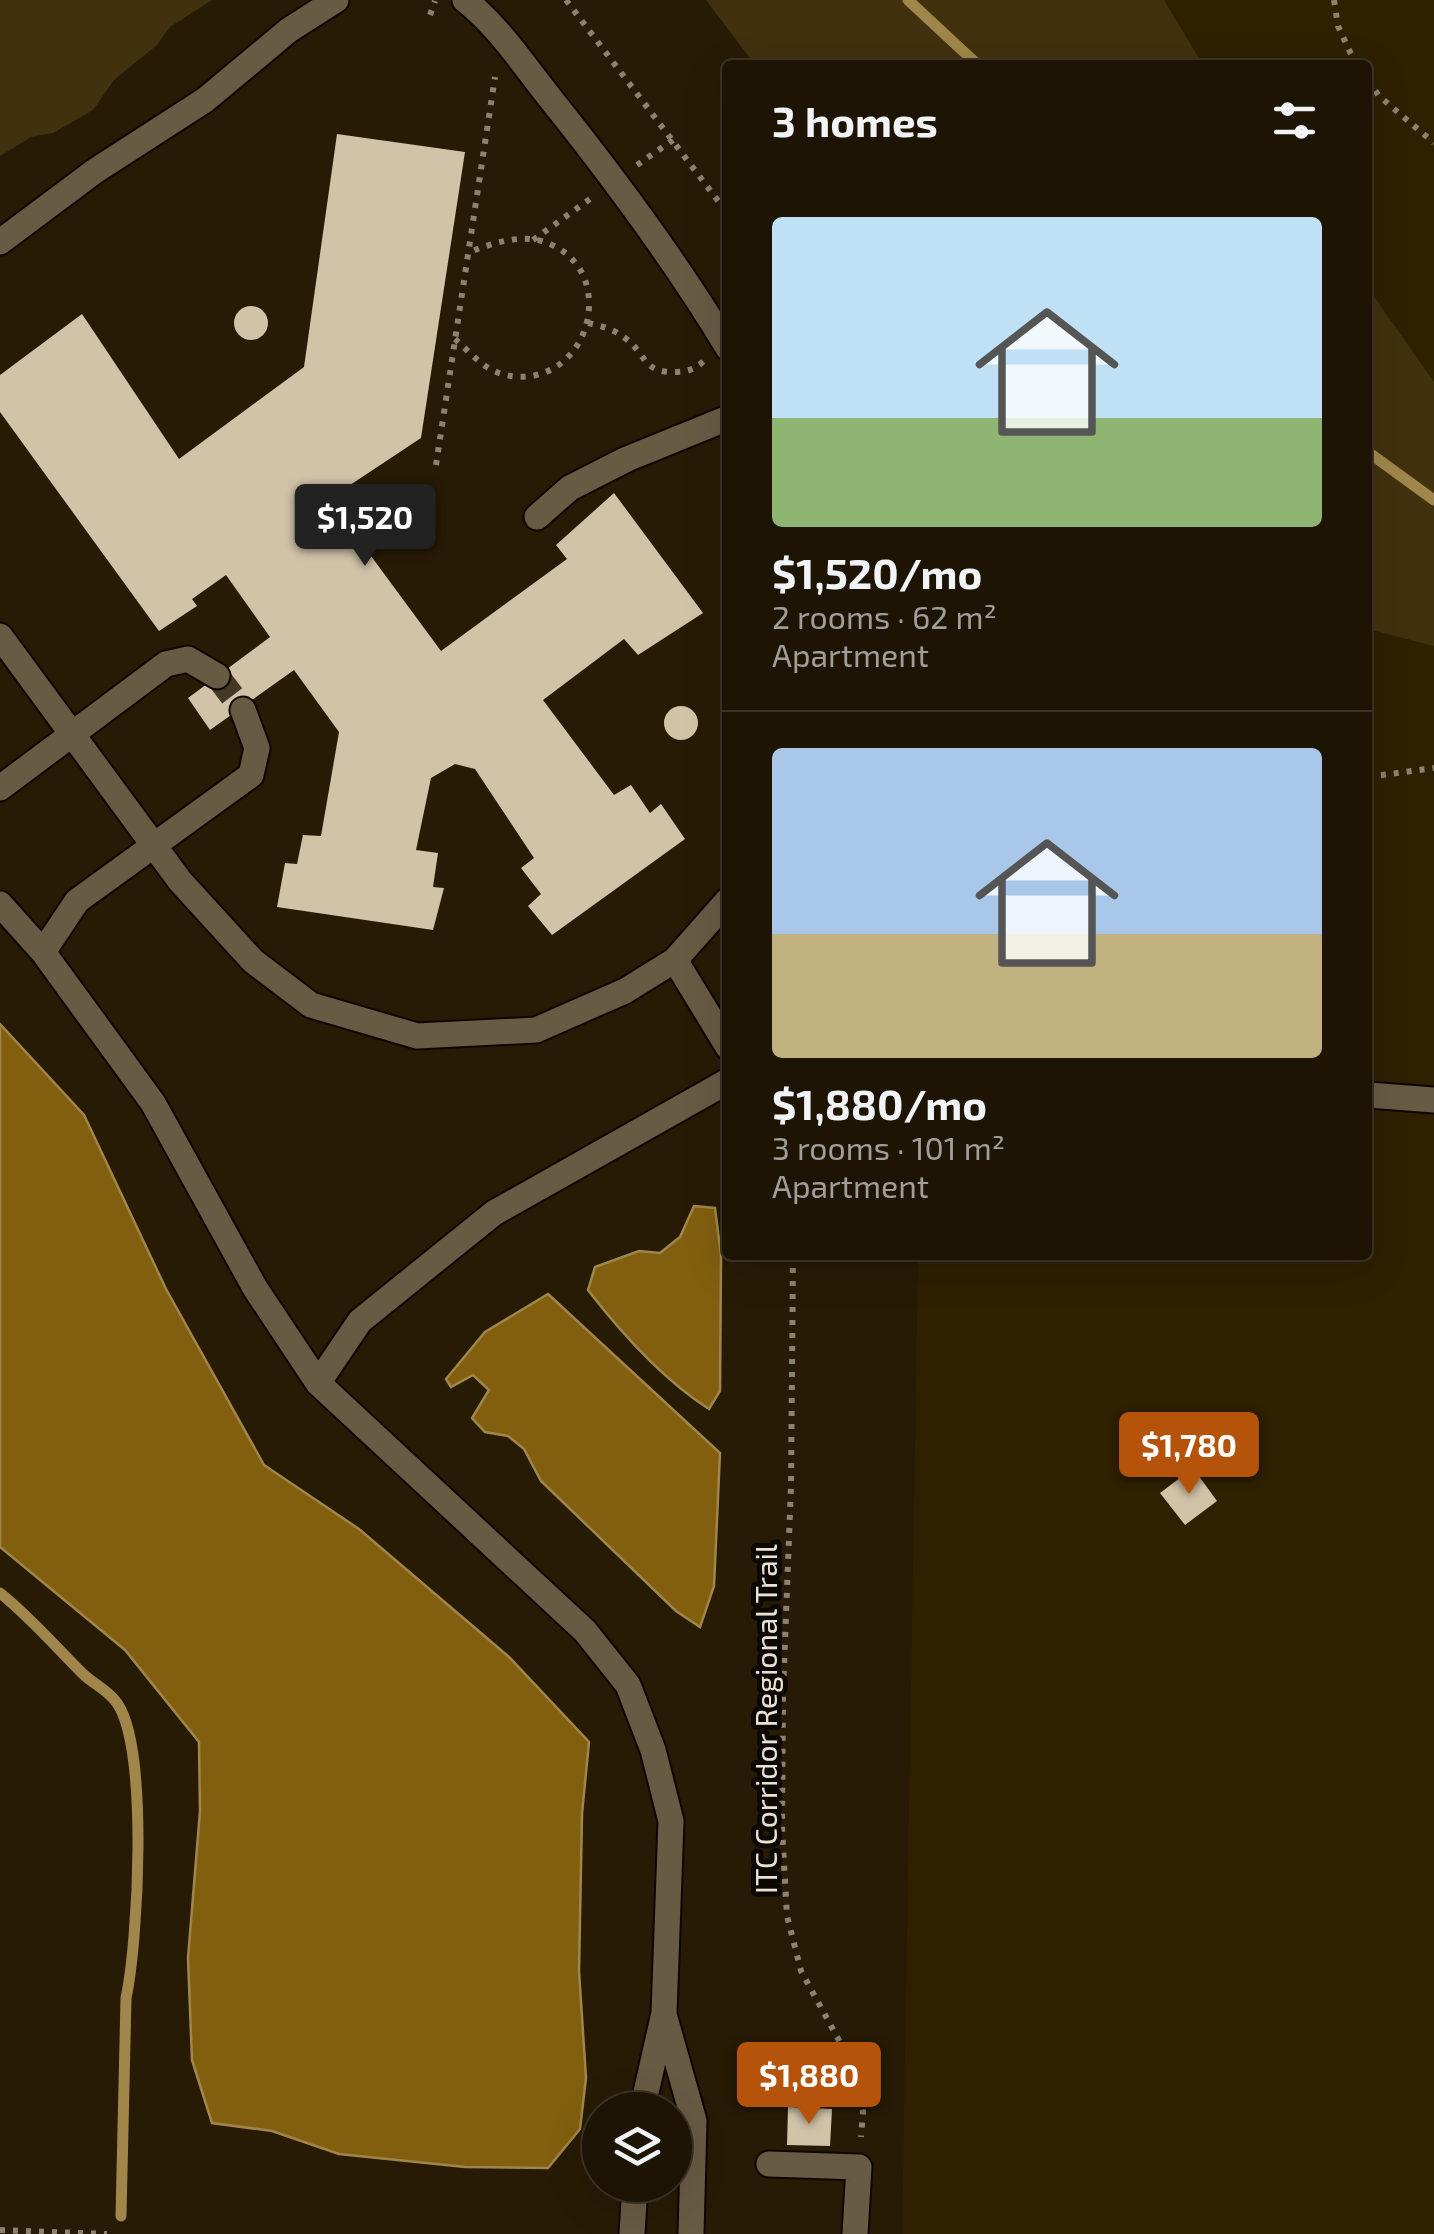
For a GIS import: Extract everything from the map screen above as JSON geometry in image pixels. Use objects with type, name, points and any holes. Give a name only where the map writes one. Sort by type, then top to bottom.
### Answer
[{"type":"lane","points":[[0,242],[95,172],[204,100],[289,30],[336,0]]},
{"type":"lane","points":[[464,0],[488,20],[580,134],[683,274],[717,354]]},
{"type":"lane","points":[[538,517],[570,488],[627,459],[722,420]]},
{"type":"lane","points":[[0,636],[180,882],[253,961],[311,1006],[417,1036],[536,1030],[625,991],[675,960],[722,907]]},
{"type":"lane","points":[[0,788],[166,664],[188,659],[218,676]]},
{"type":"lane","points":[[43,952],[77,901],[251,775],[257,748],[243,710]]},
{"type":"lane","points":[[0,904],[43,952],[153,1103],[255,1288],[318,1383],[585,1630],[628,1685],[653,1750],[671,1821],[664,2013],[646,2092]]},
{"type":"lane","points":[[675,960],[722,1037]]},
{"type":"lane","points":[[318,1383],[360,1322],[494,1214],[722,1084]]},
{"type":"lane","points":[[1372,1095],[1434,1100]]},
{"type":"lane","points":[[664,2013],[694,2121],[692,2234]]},
{"type":"lane","points":[[768,2164],[860,2167],[855,2234]]},
{"type":"lane","points":[[632,2234],[634,2202]]},
{"type":"path","points":[[566,0],[722,206]]},
{"type":"path","points":[[1334,0],[1338,26],[1354,60]]},
{"type":"path","points":[[436,466],[495,76]]},
{"type":"path","points":[[1372,85],[1434,144]]},
{"type":"path","points":[[455,338],[489,369],[508,376],[531,377],[552,370],[571,357],[588,323],[590,300],[583,274],[569,256],[552,244],[517,239],[495,242],[468,253]]},
{"type":"path","points":[[588,323],[613,329],[630,342],[650,368],[660,372],[694,369],[717,354]]},
{"type":"path","points":[[1372,776],[1434,768]]},
{"type":"path","name":"ITC Corridor Regional Trail","points":[[793,1260],[783,1693],[782,1828],[787,1916],[801,1971],[853,2066],[860,2088],[860,2167]]},
{"type":"path","points":[[0,2230],[106,2234]]},
{"type":"shaded area","points":[[0,0],[212,0],[170,27],[157,45],[114,80],[93,110],[53,133],[31,137],[0,156]]},
{"type":"shaded area","points":[[706,0],[1164,0],[1200,60],[751,60]]},
{"type":"shaded area","points":[[940,0],[1434,0],[1434,2234],[902,2234],[918,1260],[1372,1260],[1372,60],[938,60]]},
{"type":"shaded area","points":[[1372,294],[1434,382],[1434,646],[1372,630]]},
{"type":"shaded area","points":[[0,1024],[84,1115],[166,1289],[264,1465],[359,1529],[509,1657],[589,1742],[582,1814],[579,1971],[586,2078],[580,2129],[548,2168],[465,2167],[339,2154],[272,2131],[212,2123],[192,2060],[188,1958],[200,1811],[199,1742],[125,1650],[0,1547]]},
{"type":"shaded area","points":[[694,1206],[715,1208],[721,1256],[720,1391],[709,1409],[644,1355],[588,1290],[595,1267],[639,1251],[660,1253],[680,1237]]},
{"type":"shaded area","points":[[548,1294],[720,1453],[714,1586],[700,1627],[676,1611],[541,1481],[524,1449],[508,1436],[485,1432],[472,1418],[489,1390],[473,1375],[451,1387],[446,1379],[485,1332]]},
{"type":"building","points":[[337,134],[465,152],[421,438],[329,499],[441,651],[567,559],[556,545],[614,493],[703,613],[638,655],[624,639],[543,700],[614,795],[631,785],[650,813],[661,804],[685,839],[552,935],[528,906],[541,894],[521,868],[534,858],[475,769],[455,764],[431,778],[416,850],[438,853],[433,887],[444,888],[433,930],[277,907],[285,863],[297,864],[303,835],[321,836],[339,732],[294,670],[210,730],[188,698],[270,637],[226,575],[192,599],[197,606],[159,631],[0,412],[0,375],[82,314],[179,459],[304,367]]},
{"type":"building","points":[[251,306],[263,311],[268,323],[263,335],[251,340],[239,335],[234,323],[239,311]]},
{"type":"building","points":[[681,706],[693,711],[698,723],[693,735],[681,740],[669,735],[664,723],[669,711]]},
{"type":"building","points":[[1193,1468],[1217,1501],[1185,1525],[1160,1493]]},
{"type":"building","points":[[788,2107],[832,2109],[830,2146],[787,2145]]},
{"type":"waterway","points":[[908,0],[973,60]]},
{"type":"waterway","points":[[1372,455],[1434,500]]},
{"type":"waterway","points":[[0,1593],[117,1703],[134,1761],[137,1892],[126,1998],[121,2216]]},
{"type":"tunnel","points":[[217,676],[243,710]]}]
